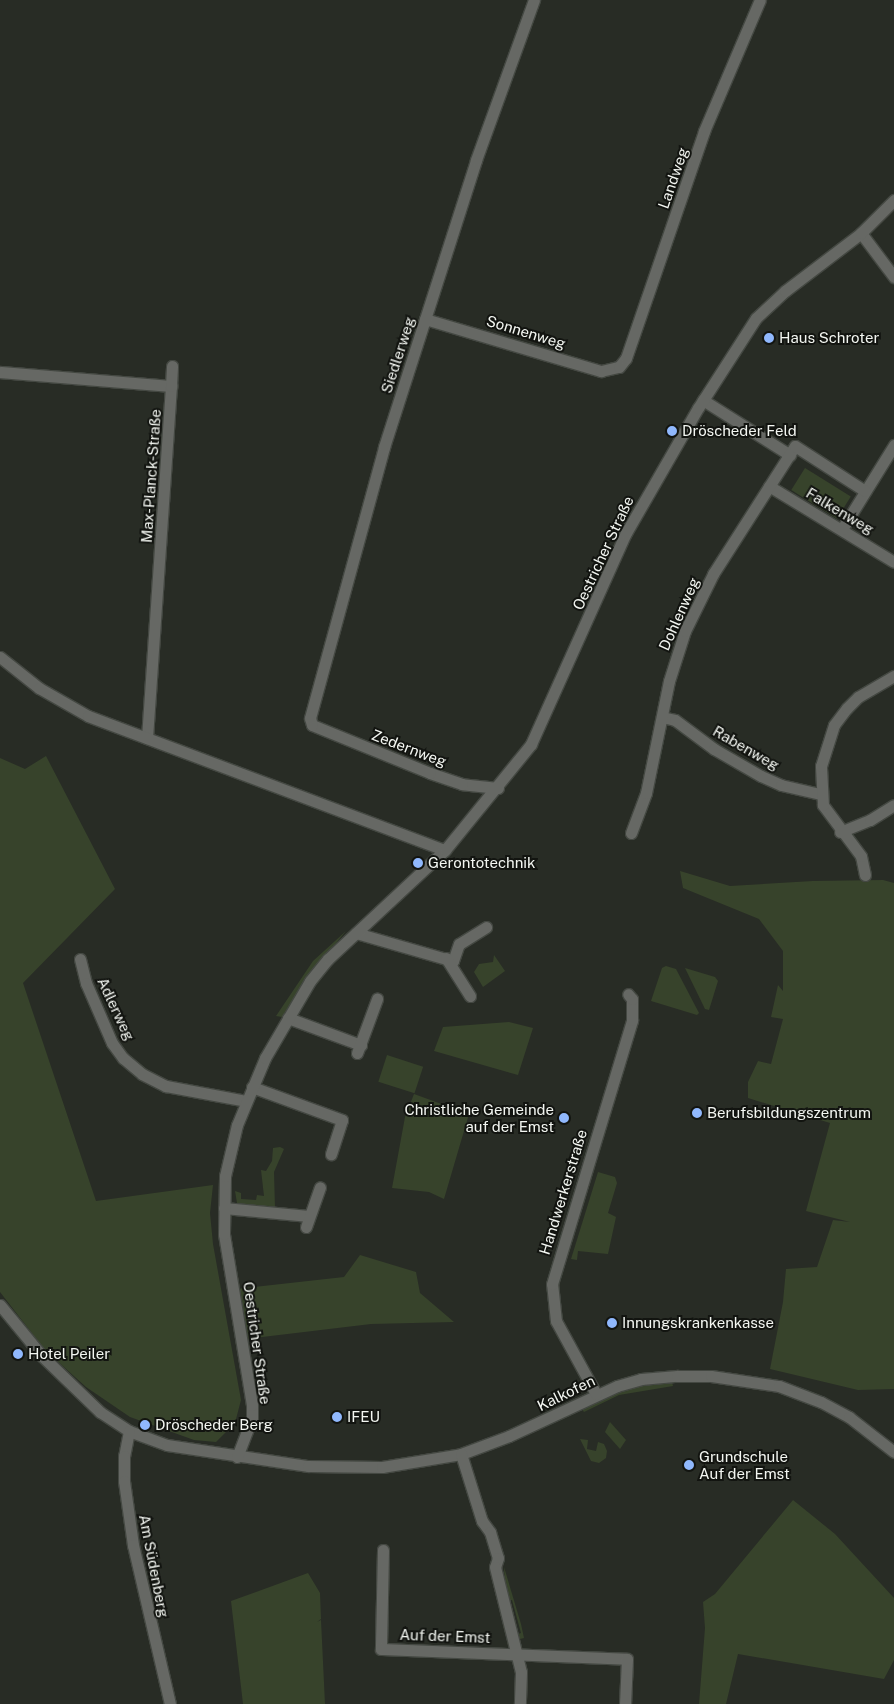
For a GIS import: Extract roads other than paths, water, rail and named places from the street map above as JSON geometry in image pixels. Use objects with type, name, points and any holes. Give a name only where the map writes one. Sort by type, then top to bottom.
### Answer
[{"type":"street","name":"Siedlerweg","points":[[312,725],[310,718],[343,588],[425,319],[476,160],[534,0]]},
{"type":"street","name":"Landweg","points":[[619,367],[626,358],[704,131],[760,0]]},
{"type":"street","name":"Oestricher Straße","points":[[237,1457],[252,1418],[252,1405],[224,1234],[224,1208],[229,1155],[252,1087],[288,1018],[310,981],[356,933],[445,850],[498,788],[531,744],[626,533],[703,400],[756,318],[786,290],[861,233],[894,200]]},
{"type":"street","points":[[861,233],[894,277]]},
{"type":"street","name":"Sonnenweg","points":[[425,319],[601,370],[619,367]]},
{"type":"street","name":"Max-Planck-Straße","points":[[148,738],[172,366]]},
{"type":"street","points":[[0,372],[171,386]]},
{"type":"street","points":[[703,400],[790,454],[795,446],[866,490]]},
{"type":"street","points":[[842,529],[894,445]]},
{"type":"street","name":"Dohlenweg","points":[[631,833],[646,793],[676,657],[691,617],[713,574],[790,454]]},
{"type":"street","name":"Falkenweg","points":[[769,486],[894,562]]},
{"type":"street","points":[[0,657],[65,704],[148,738],[445,850]]},
{"type":"street","points":[[865,875],[861,856],[828,816],[820,794],[821,766],[834,725],[858,697],[894,676]]},
{"type":"street","name":"Rabenweg","points":[[662,717],[675,720],[714,749],[760,776],[781,785],[820,794]]},
{"type":"street","name":"Zedernweg","points":[[312,725],[462,784],[498,788]]},
{"type":"street","points":[[840,832],[870,820],[894,805]]},
{"type":"street","points":[[356,933],[454,960],[459,944],[486,927]]},
{"type":"street","points":[[446,958],[470,996]]},
{"type":"street","name":"Adlerweg","points":[[80,959],[86,983],[112,1044],[123,1058],[142,1074],[166,1086],[246,1101]]},
{"type":"street","name":"Handwerkerstraße","points":[[596,1394],[556,1321],[552,1284],[632,1020],[632,999],[628,994]]},
{"type":"street","points":[[288,1018],[359,1049],[377,999]]},
{"type":"street","points":[[252,1087],[342,1120],[331,1154]]},
{"type":"street","points":[[224,1208],[308,1222],[320,1187]]},
{"type":"street","points":[[0,1304],[67,1382],[100,1412],[129,1431],[168,1445],[237,1457]]},
{"type":"street","name":"Kalkofen","points":[[237,1457],[368,1468],[461,1454],[510,1436],[596,1394],[641,1379],[677,1376],[711,1376],[780,1386],[849,1417],[894,1452]]},
{"type":"street","name":"Am Südenberg","points":[[129,1431],[124,1456],[124,1481],[133,1545],[170,1704]]},
{"type":"street","name":"Auf der Emst","points":[[461,1454],[482,1521],[495,1547],[498,1558],[495,1567],[521,1672],[520,1704]]},
{"type":"street","name":"Auf der Emst","points":[[383,1550],[381,1649],[517,1654]]},
{"type":"street","points":[[517,1654],[627,1659],[625,1704]]},
{"type":"place","name":"Haus Schroter","points":[[769,338]]},
{"type":"place","name":"Dröscheder Feld","points":[[672,431]]},
{"type":"place","name":"Gerontotechnik","points":[[418,863]]},
{"type":"place","name":"Berufsbildungszentrum","points":[[697,1113]]},
{"type":"place","name":"Christliche Gemeinde auf der Emst","points":[[564,1118]]},
{"type":"place","name":"Innungskrankenkasse","points":[[612,1323]]},
{"type":"place","name":"Hotel Peiler","points":[[18,1354]]},
{"type":"place","name":"IFEU","points":[[337,1417]]},
{"type":"place","name":"Dröscheder Berg","points":[[145,1425]]},
{"type":"place","name":"Grundschule Auf der Emst","points":[[689,1465]]}]
